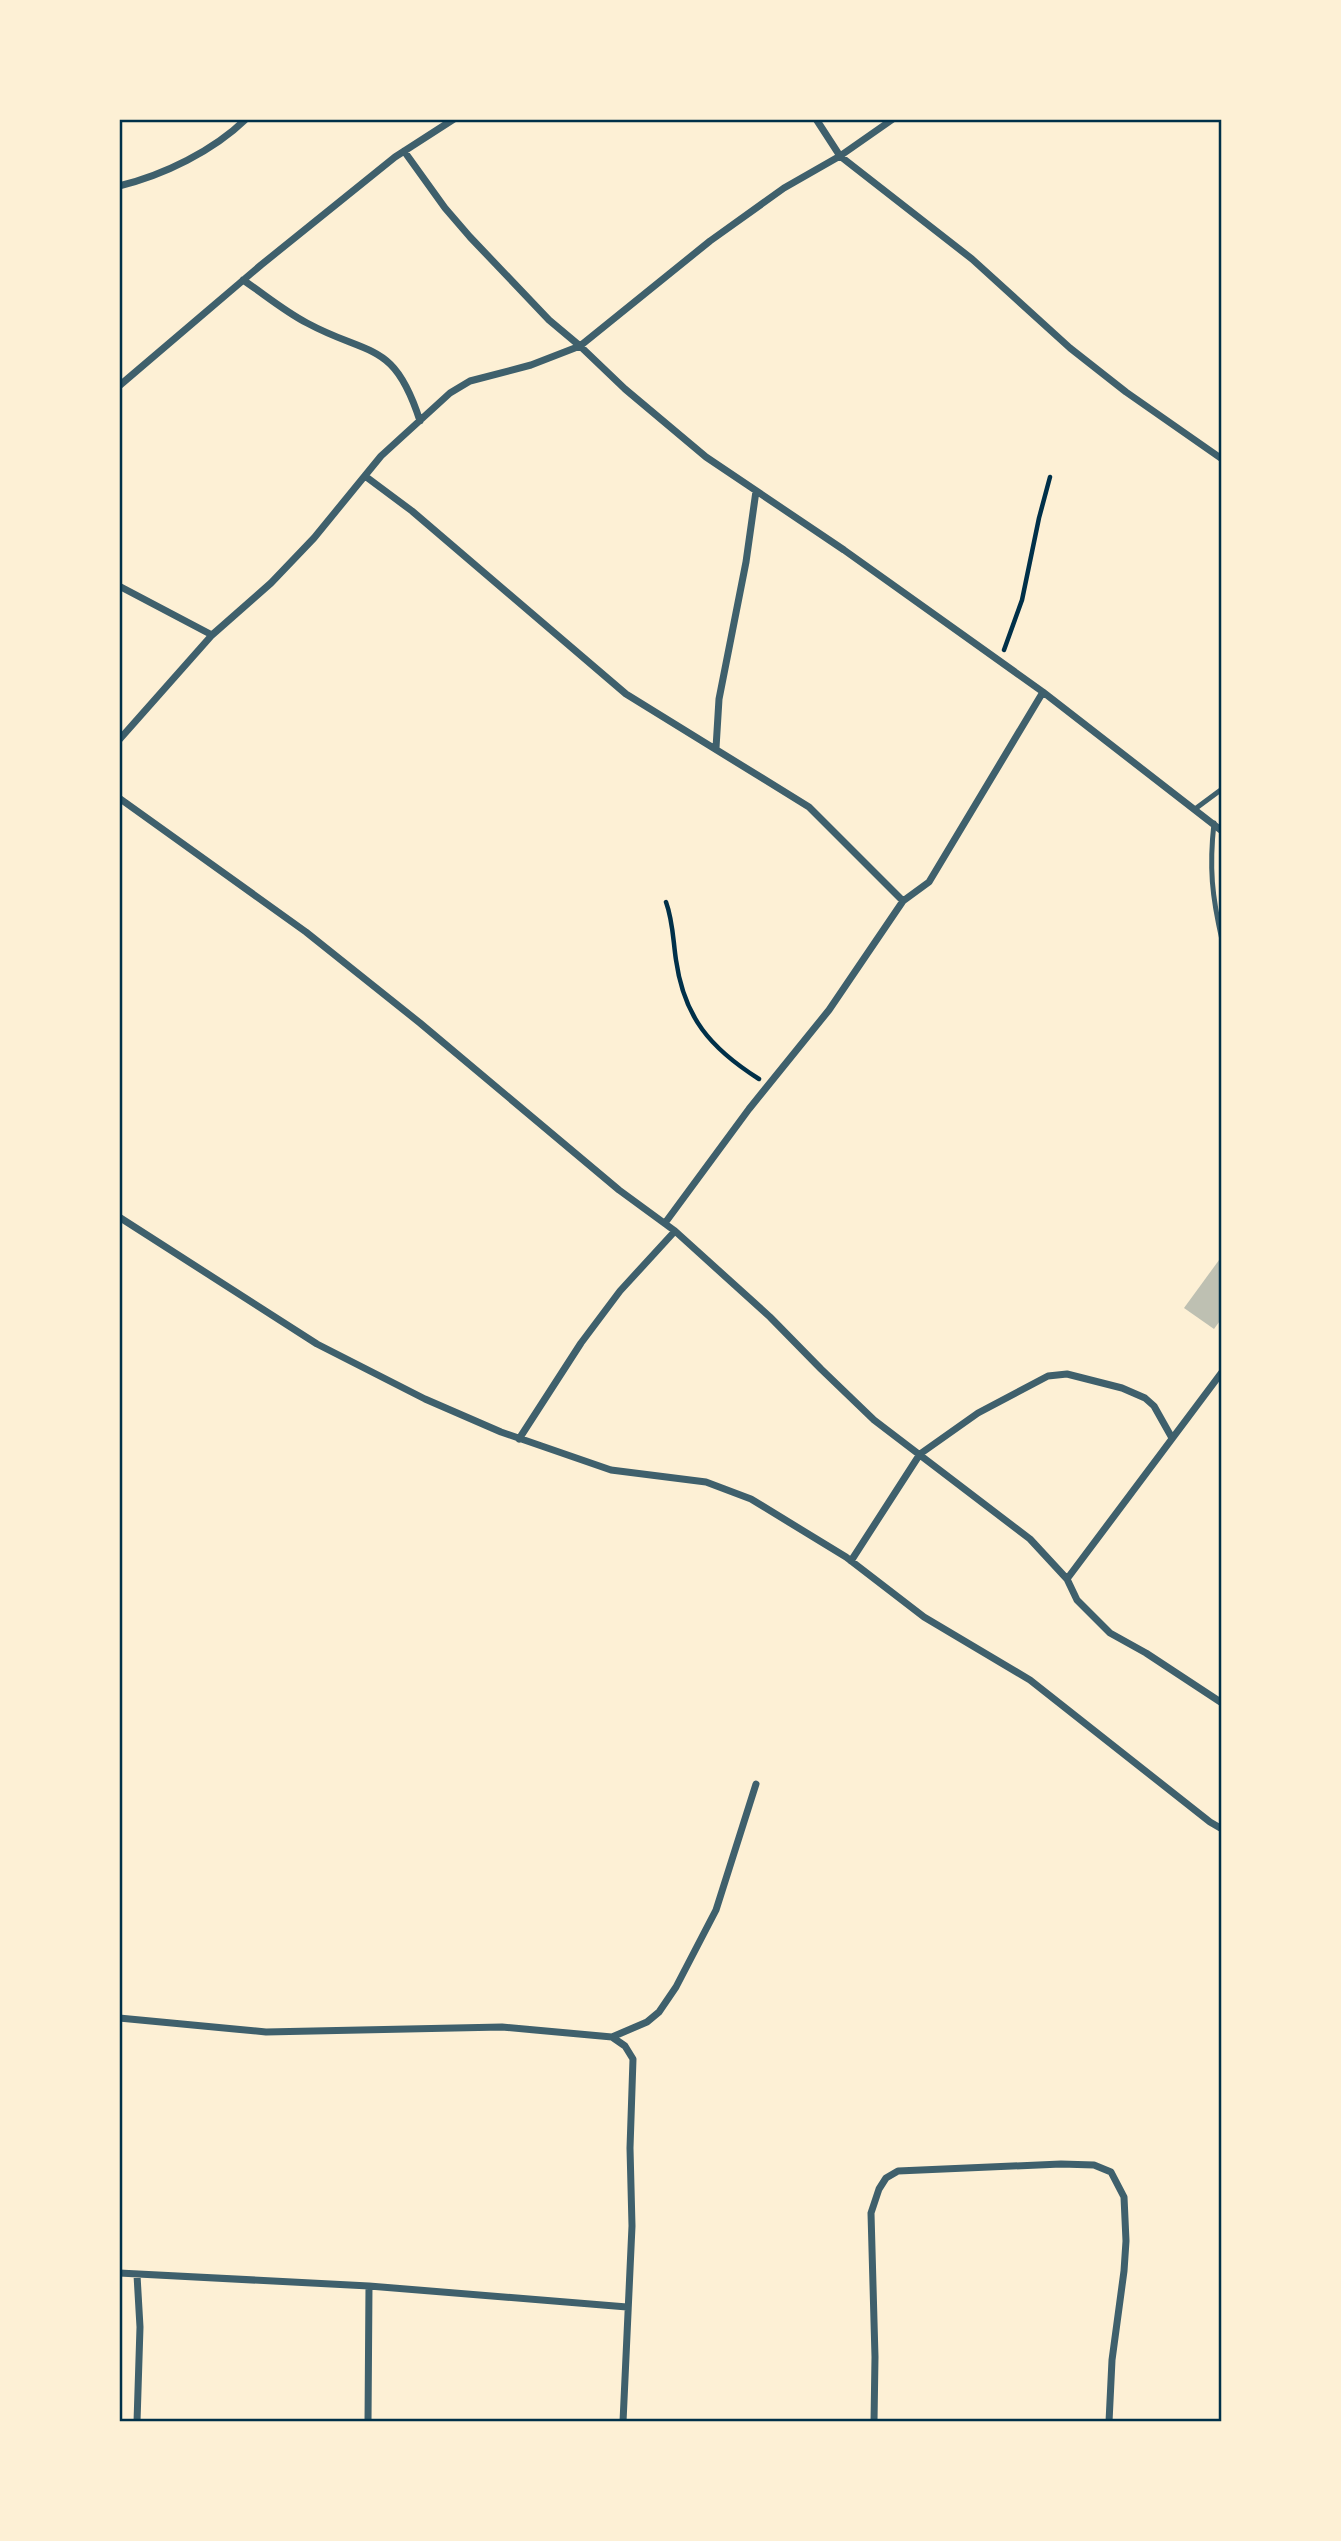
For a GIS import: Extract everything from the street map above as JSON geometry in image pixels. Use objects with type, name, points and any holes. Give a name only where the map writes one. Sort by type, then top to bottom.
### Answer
[{"type":"street","points":[[119,186],[174,166],[213,145],[247,119]]},
{"type":"street","points":[[119,386],[243,280],[404,151],[454,119]]},
{"type":"street","points":[[816,119],[840,156],[972,259],[1079,356],[1222,459]]},
{"type":"street","points":[[119,740],[212,635],[271,583],[314,538],[381,456],[450,393],[471,380],[531,365],[580,346],[721,233],[784,188],[840,156],[893,119]]},
{"type":"street","points":[[404,151],[445,208],[549,320],[706,457],[844,550],[1043,692],[1222,831]]},
{"type":"street","points":[[243,280],[308,323],[354,342],[389,362],[411,392],[420,421]]},
{"type":"street","points":[[365,476],[412,511],[626,694],[809,807],[903,901]]},
{"type":"street","points":[[716,748],[719,699],[747,562],[756,491]]},
{"type":"street","points":[[119,586],[212,635]]},
{"type":"street","points":[[665,1223],[768,1085],[829,1010],[903,901],[929,882],[942,864],[1043,692]]},
{"type":"street","points":[[119,798],[306,932],[420,1023],[619,1190],[675,1231],[771,1317],[874,1420],[1030,1539],[1067,1579],[1077,1601],[1110,1633],[1146,1653],[1222,1703]]},
{"type":"street","points":[[119,1217],[317,1343],[425,1399],[519,1438],[611,1470],[706,1482],[751,1499],[851,1561],[924,1617],[1030,1680],[1222,1829]]},
{"type":"street","points":[[519,1438],[581,1343],[620,1291],[675,1231]]},
{"type":"street","points":[[1067,1579],[1222,1372]]},
{"type":"street","points":[[851,1561],[920,1454],[978,1413],[1048,1376],[1067,1374],[1122,1388],[1146,1398],[1154,1406],[1172,1438]]},
{"type":"street","points":[[119,2018],[266,2032],[502,2027],[612,2037],[647,2022],[659,2012],[683,1975],[716,1910],[756,1784]]},
{"type":"street","points":[[612,2037],[625,2046],[632,2059],[632,2226],[623,2422]]},
{"type":"street","points":[[874,2422],[875,2357],[870,2226],[874,2201],[886,2178],[898,2171],[1061,2164],[1094,2165],[1111,2172],[1124,2197],[1124,2271],[1112,2360],[1109,2422]]},
{"type":"street","points":[[119,2273],[369,2287],[627,2307]]},
{"type":"street","points":[[137,2274],[140,2327],[137,2422]]},
{"type":"street","points":[[368,2422],[369,2287]]},
{"type":"lane","points":[[1195,809],[1222,789]]},
{"type":"lane","points":[[1213,824],[1211,878],[1222,940]]},
{"type":"path","points":[[1000,661],[1022,600],[1050,477]]},
{"type":"path","points":[[666,902],[672,918],[672,939],[682,993],[692,1017],[738,1066],[768,1085]]},
{"type":"building","points":[[1222,1256],[1222,1318],[1214,1329],[1184,1308]]}]
